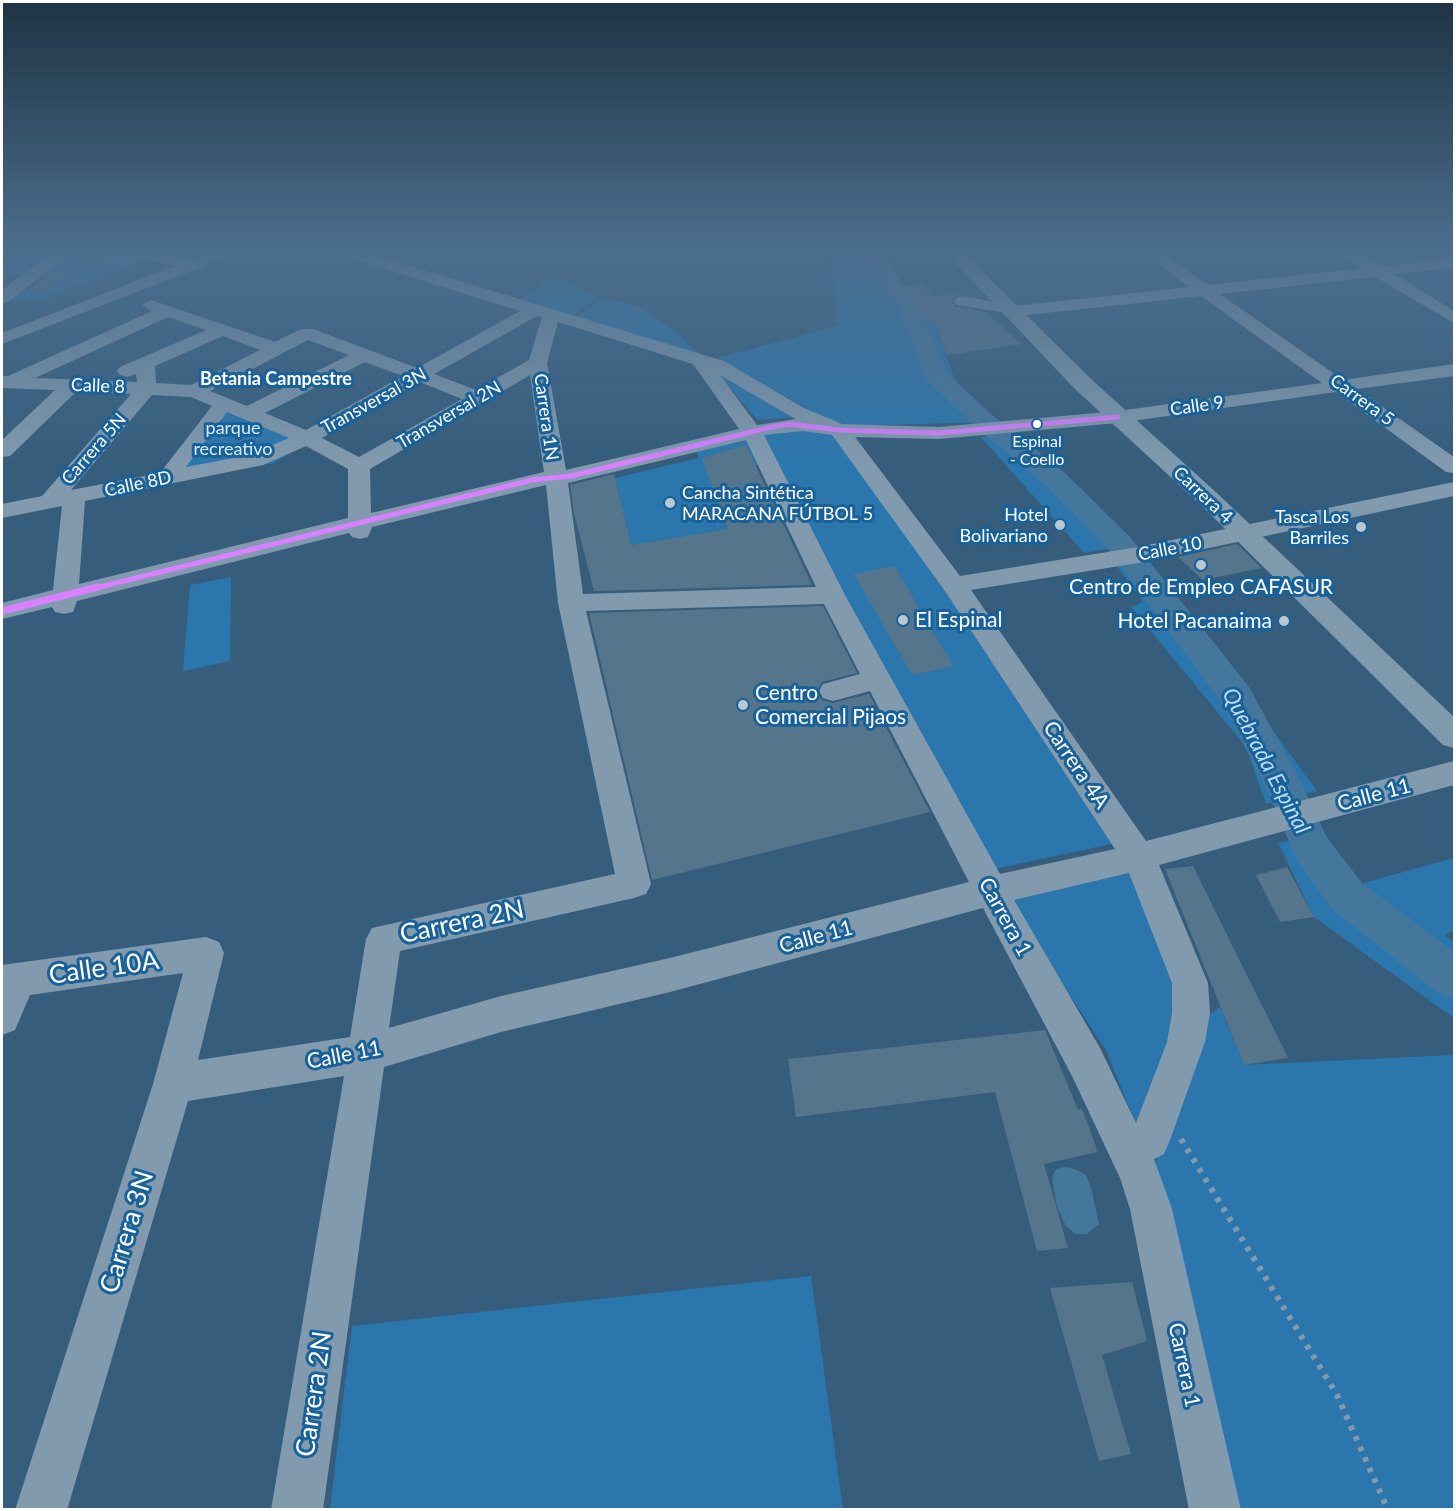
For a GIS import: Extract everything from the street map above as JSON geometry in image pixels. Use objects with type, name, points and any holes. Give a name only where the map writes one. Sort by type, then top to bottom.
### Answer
[{"type":"main road","name":"Carrera 4","points":[[1021,323],[1455,736]]},
{"type":"street","points":[[2,339],[45,323]]},
{"type":"street","points":[[4,381],[140,323]]},
{"type":"street","points":[[202,323],[276,349]]},
{"type":"street","name":"Transversal 3N","points":[[307,438],[417,376],[521,323]]},
{"type":"street","name":"Carrera 1N","points":[[541,323],[538,363],[561,479]]},
{"type":"street","points":[[575,323],[717,365],[846,439]]},
{"type":"street","name":"Carrera 5","points":[[1251,323],[1455,467]]},
{"type":"street","points":[[2,451],[82,385],[145,364],[222,330]]},
{"type":"street","points":[[194,391],[307,333],[478,398]]},
{"type":"street","points":[[249,414],[364,355]]},
{"type":"street","name":"Carrera 1","points":[[701,362],[750,432],[832,594],[991,891],[1086,1062],[1139,1173],[1151,1209],[1215,1509]]},
{"type":"street","name":"Transversal 2N","points":[[360,466],[538,363]]},
{"type":"street","points":[[145,364],[147,388]]},
{"type":"street","name":"Calle 9","points":[[2,611],[65,600],[789,424],[846,439],[915,441],[939,432],[1119,417],[1455,370]]},
{"type":"street","name":"Calle 8","points":[[4,381],[194,391]]},
{"type":"street","name":"Carrera 5N","points":[[49,502],[147,388]]},
{"type":"street","points":[[194,391],[307,438],[360,466],[359,527]]},
{"type":"street","points":[[167,478],[224,404]]},
{"type":"street","name":"Calle 8D","points":[[2,511],[255,460],[307,438]]},
{"type":"street","name":"Carrera 4A","points":[[846,439],[954,585],[1139,857],[1190,983],[1191,1013],[1186,1042],[1150,1140]]},
{"type":"street","name":"Carrera 2N","points":[[297,1509],[384,939],[634,884],[571,603],[561,479]]},
{"type":"street","name":"Calle 10","points":[[954,585],[1112,560],[1455,489]]},
{"type":"street","points":[[65,600],[74,497]]},
{"type":"street","points":[[571,603],[832,594]]},
{"type":"street","name":"Calle 9","points":[[2,623],[65,600]]},
{"type":"street","points":[[833,691],[879,679]]},
{"type":"street","name":"Calle 11","points":[[173,1084],[366,1053],[501,1014],[670,975],[991,891],[1139,857],[1455,773]]},
{"type":"street","name":"Calle 10A","points":[[10,981],[206,953]]},
{"type":"street","name":"Carrera 3N","points":[[40,1509],[173,1084],[206,953]]},
{"type":"street","points":[[2,1017],[10,981]]},
{"type":"path","points":[[1163,1109],[1337,1395],[1388,1509]]},
{"type":"green space","points":[[589,323],[663,323],[706,360]]},
{"type":"green space","points":[[837,323],[935,323],[955,381],[995,422],[837,426],[718,358],[837,326]]},
{"type":"green space","points":[[712,368],[796,417],[758,420]]},
{"type":"green space","name":"parque recreativo","points":[[224,403],[310,440],[274,463],[173,479]]},
{"type":"green space","points":[[790,427],[835,432],[883,497],[1116,843],[994,869],[756,433]]},
{"type":"green space","points":[[1014,431],[1061,472],[1076,494],[1125,546],[1084,553],[981,437]]},
{"type":"green space","name":"Cancha Sintética MARACANA FÚTBOL 5","points":[[755,437],[768,463],[708,474],[728,529],[631,545],[615,478],[699,458],[696,450]]},
{"type":"green space","points":[[1139,561],[1205,646],[1244,691],[1317,791],[1266,804],[1246,747],[1131,607],[1143,602],[1117,566]]},
{"type":"green space","points":[[231,577],[230,661],[183,671],[190,585]]},
{"type":"green space","points":[[1325,834],[1360,884],[1454,858],[1454,931],[1444,935],[1454,942],[1454,1018],[1314,917],[1278,843]]},
{"type":"green space","points":[[1137,872],[1176,980],[1172,1034],[1138,1129],[1106,1050],[1006,899]]},
{"type":"green space","points":[[1220,1007],[1244,1065],[1454,1055],[1454,1509],[1227,1509],[1152,1174],[1204,1019]]},
{"type":"green space","points":[[811,1276],[843,1509],[330,1509],[352,1326]]},
{"type":"shaded area","points":[[1064,1167],[1075,1169],[1086,1175],[1091,1188],[1099,1224],[1087,1234],[1076,1234],[1066,1226],[1057,1207],[1052,1178],[1056,1169]]},
{"type":"building","points":[[933,323],[997,323],[1022,344],[947,355]]},
{"type":"building","points":[[746,445],[812,585],[594,591],[574,513],[570,485],[614,474],[631,545],[728,529],[702,458]]},
{"type":"building","points":[[1237,544],[1261,568],[1203,580],[1178,557]]},
{"type":"building","name":"El Espinal","points":[[894,566],[953,666],[912,675],[854,574]]},
{"type":"building","name":"Centro Comercial Pijaos","points":[[823,606],[857,673],[822,682],[817,692],[822,700],[832,703],[869,694],[930,812],[652,880],[589,613]]},
{"type":"building","points":[[1193,866],[1288,1058],[1244,1065],[1165,869]]},
{"type":"building","points":[[1287,867],[1314,917],[1280,922],[1256,875]]},
{"type":"building","points":[[1045,1030],[1078,1110],[1082,1109],[1098,1152],[1044,1164],[1068,1248],[1037,1251],[995,1092],[796,1117],[788,1059]]},
{"type":"building","points":[[1132,1282],[1147,1341],[1102,1355],[1131,1454],[1099,1461],[1050,1288]]},
{"type":"waterway","name":"Quebrada Espinal","points":[[915,323],[934,374],[982,419],[1055,479],[1119,543],[1236,696],[1285,788],[1311,848],[1347,896],[1454,978]]},
{"type":"transit line","points":[[2,611],[532,480],[571,476],[776,426],[789,424],[839,430],[939,433],[1118,417]]},
{"type":"place","name":"Espinal - Coello","points":[[1037,424]]},
{"type":"place","name":"Cancha Sintética MARACANA FÚTBOL 5","points":[[670,503]]},
{"type":"place","name":"Hotel Bolivariano","points":[[1060,525]]},
{"type":"place","name":"Tasca Los Barriles","points":[[1361,527]]},
{"type":"place","name":"Centro de Empleo CAFASUR","points":[[1201,565]]},
{"type":"place","name":"El Espinal","points":[[903,620]]},
{"type":"place","name":"Hotel Pacanaima","points":[[1284,621]]},
{"type":"place","name":"Centro Comercial Pijaos","points":[[743,705]]},
{"type":"district","name":"Betania Campestre","points":[[276,379]]}]
